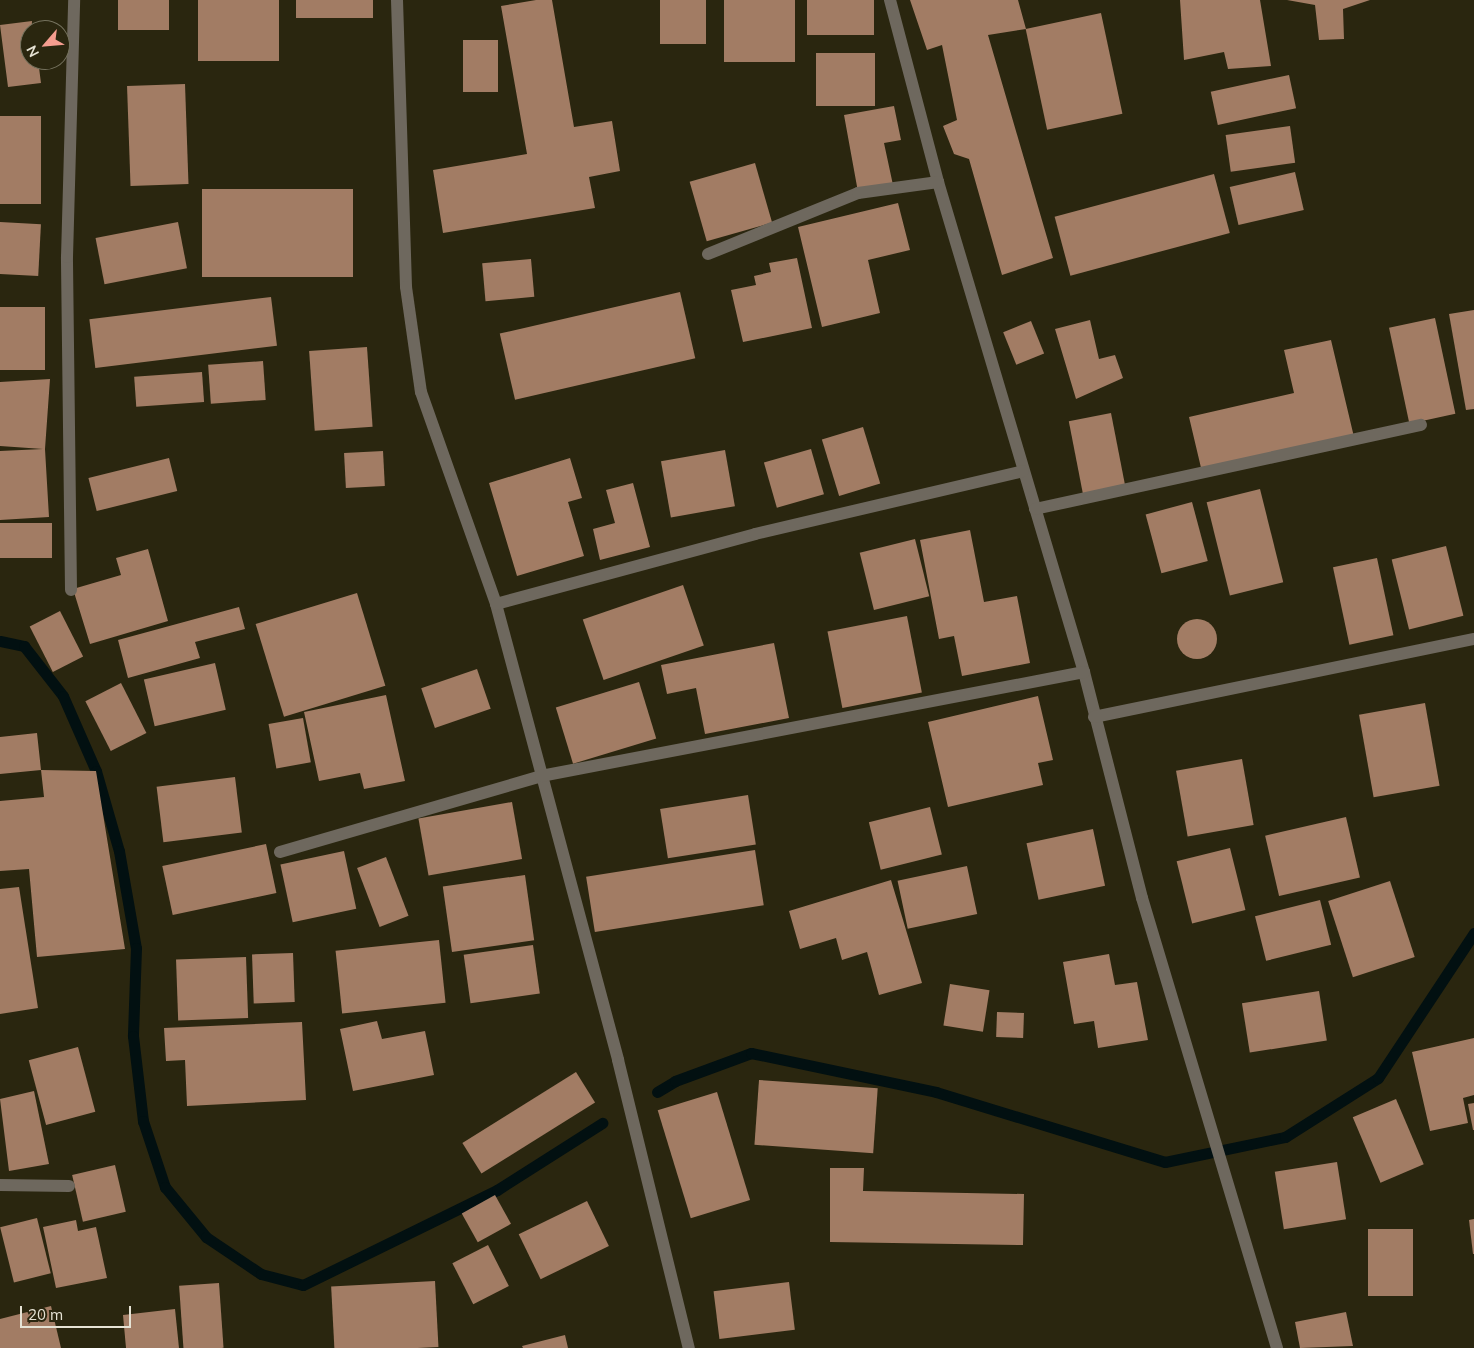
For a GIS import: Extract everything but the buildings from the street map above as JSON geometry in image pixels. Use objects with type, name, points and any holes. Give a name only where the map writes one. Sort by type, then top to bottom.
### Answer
[{"type":"street","points":[[71,590],[67,257],[74,0]]},
{"type":"street","points":[[397,0],[403,209],[412,338],[421,392],[496,604],[618,1060],[689,1348]]},
{"type":"street","points":[[890,0],[938,182],[1084,672],[1094,717],[1142,898],[1212,1126],[1277,1348]]},
{"type":"street","points":[[708,254],[858,193],[938,182]]},
{"type":"street","points":[[1035,510],[1421,425]]},
{"type":"street","points":[[496,604],[755,534],[1024,471]]},
{"type":"street","points":[[1094,717],[1474,638]]},
{"type":"street","points":[[280,852],[541,776],[1084,672]]},
{"type":"street","points":[[0,1185],[69,1186]]},
{"type":"waterway","points":[[0,641],[24,646],[63,696],[96,771],[119,851],[136,948],[133,1036],[143,1121],[165,1187],[206,1237],[261,1274],[303,1285],[497,1190],[602,1123]]},
{"type":"waterway","points":[[657,1092],[675,1081],[751,1053],[936,1092],[1165,1162],[1285,1137],[1378,1078],[1474,933]]}]
